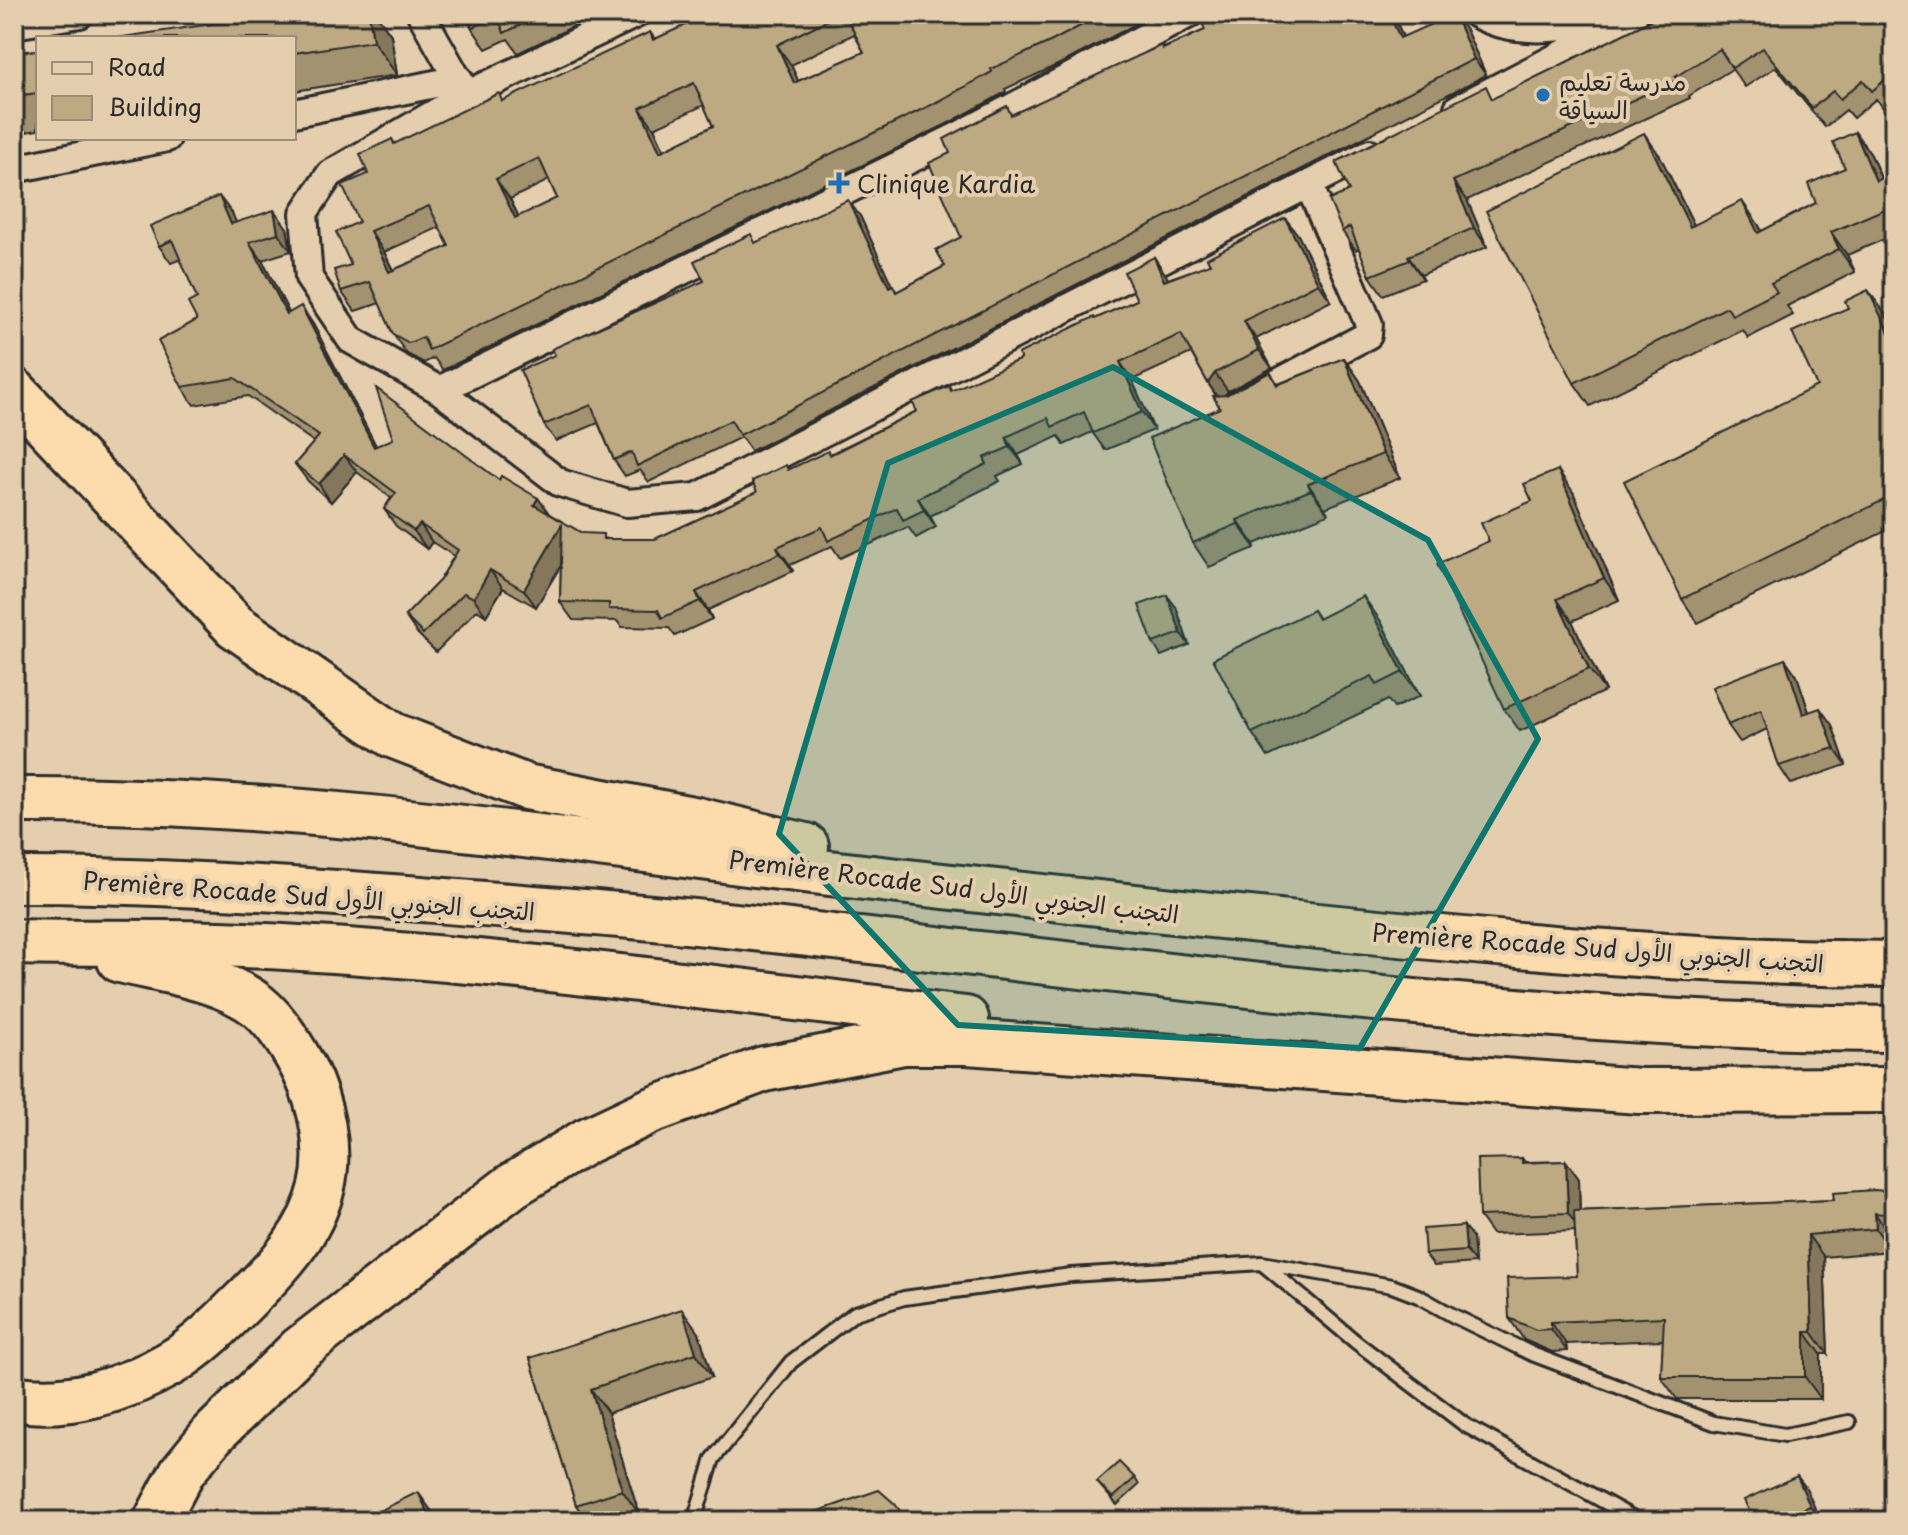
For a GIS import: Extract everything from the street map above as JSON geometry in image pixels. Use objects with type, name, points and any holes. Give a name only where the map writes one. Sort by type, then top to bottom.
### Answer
[{"type":"highway","points":[[14,391],[235,626],[392,735],[526,787],[693,819],[1015,896]]},
{"type":"highway","name":"Première Rocade Sud التجنب الجنوبي الأول","points":[[14,800],[187,804],[418,823],[1015,896],[1418,936],[1620,953],[1894,964]]},
{"type":"highway","name":"Première Rocade Sud التجنب الجنوبي الأول","points":[[14,880],[216,885],[528,908],[803,933],[1374,999],[1541,1014],[1778,1028],[1894,1029]]},
{"type":"highway","points":[[31,942],[148,941],[244,945],[489,965],[715,988],[1393,1072]]},
{"type":"highway","points":[[14,1398],[55,1402],[95,1394],[171,1363],[205,1338],[291,1253],[312,1214],[322,1185],[325,1154],[320,1115],[310,1082],[297,1056],[257,1006],[210,982],[31,942]]},
{"type":"highway","points":[[156,1521],[182,1472],[213,1434],[300,1349],[512,1186],[586,1141],[650,1111],[764,1069],[904,1042],[967,1042],[1640,1091],[1894,1090]]},
{"type":"street","points":[[14,25],[80,14]]},
{"type":"street","points":[[421,14],[463,87]]},
{"type":"street","points":[[636,14],[596,22],[463,87],[330,174],[304,213],[309,278],[351,340],[439,390],[560,483],[627,503],[697,497],[1393,141]]},
{"type":"street","points":[[439,390],[956,137],[1189,14]]},
{"type":"street","points":[[1476,14],[1490,22],[1548,30],[1638,16]]},
{"type":"street","points":[[1436,120],[1638,16]]},
{"type":"street","points":[[296,113],[463,87]]},
{"type":"street","points":[[24,167],[157,140]]},
{"type":"street","points":[[1235,405],[1368,335],[1369,324],[1309,185]]},
{"type":"lane","points":[[694,1521],[713,1459],[791,1362],[855,1313],[904,1298],[1071,1275],[1262,1263],[1392,1286],[1532,1354],[1714,1423],[1785,1435],[1849,1422]]},
{"type":"lane","points":[[1262,1263],[1356,1342],[1465,1425],[1639,1521]]},
{"type":"highlighted area","points":[[1113,367],[1428,540],[1538,739],[1360,1048],[958,1025],[779,834],[888,463]]},
{"type":"building","points":[[280,14],[369,14],[373,41],[296,53],[296,36],[130,36]]},
{"type":"building","points":[[465,14],[543,14],[504,33],[498,16],[472,28]]},
{"type":"building","points":[[710,14],[839,14],[777,45],[794,83],[864,52],[845,14],[1103,14],[991,69],[992,72],[935,103],[429,350],[423,337],[409,343],[393,334],[370,282],[341,291],[334,270],[351,265],[336,232],[359,222],[342,185],[368,174],[360,154],[392,139],[394,144],[499,93],[502,101],[650,32],[653,40]],"holes":[[[694,83],[713,126],[660,152],[640,108]],[[539,158],[557,198],[515,218],[496,179]],[[429,206],[449,246],[389,272],[370,231]]]},
{"type":"building","points":[[1207,14],[1389,14],[1400,38],[1454,14],[1474,59],[740,435],[731,420],[637,466],[632,452],[614,460],[591,405],[544,425],[520,370],[555,355],[552,349],[704,281],[694,261],[751,234],[755,243],[848,200],[889,287],[893,285],[896,292],[945,266],[936,250],[961,237],[929,163],[950,153],[944,139],[1007,106],[1011,115],[1162,45],[1163,49],[1205,30],[1200,17]]},
{"type":"building","points":[[1664,14],[1894,14],[1894,88],[1888,77],[1872,91],[1863,80],[1840,99],[1833,91],[1812,108],[1763,48],[1732,68],[1720,49],[1675,77],[1677,80],[1453,181],[1474,228],[1370,276],[1350,227],[1342,231],[1329,200],[1349,191],[1336,162],[1486,86],[1492,99]]},
{"type":"building","points":[[36,50],[36,93],[14,96],[14,53]]},
{"type":"building","points":[[1855,132],[1876,181],[1883,177],[1894,205],[1831,232],[1839,249],[1771,283],[1777,292],[1732,315],[1727,307],[1574,383],[1486,211],[1644,133],[1690,227],[1742,201],[1758,233],[1816,203],[1808,184],[1845,168],[1833,142]]},
{"type":"building","points":[[219,196],[231,224],[274,210],[278,233],[249,242],[287,314],[301,306],[374,447],[393,439],[376,388],[499,480],[501,476],[538,498],[534,505],[582,533],[603,534],[603,539],[655,539],[757,492],[752,481],[786,465],[788,470],[828,451],[830,455],[917,411],[912,402],[949,386],[951,391],[1021,359],[1018,354],[1137,300],[1124,272],[1154,257],[1164,281],[1210,264],[1207,258],[1285,218],[1318,283],[1244,321],[1259,350],[1215,373],[1208,383],[1181,334],[1120,362],[1142,412],[1093,433],[1084,412],[1052,427],[1048,418],[1006,437],[1010,447],[984,458],[987,464],[918,498],[924,510],[903,520],[897,508],[828,541],[822,527],[777,547],[780,553],[696,592],[700,601],[662,618],[658,610],[609,609],[609,603],[560,602],[562,524],[524,590],[490,570],[474,598],[464,593],[423,634],[405,616],[440,580],[458,550],[420,524],[414,531],[384,509],[396,493],[344,455],[319,484],[295,464],[319,436],[235,378],[182,387],[158,341],[197,320],[188,303],[197,298],[172,240],[159,246],[150,226]]},
{"type":"building","points":[[1868,290],[1894,343],[1894,495],[1682,599],[1624,481],[1817,386],[1792,332],[1848,308],[1845,301]]},
{"type":"building","points":[[1344,358],[1383,454],[1308,484],[1311,490],[1237,520],[1238,524],[1193,543],[1149,438],[1220,408],[1213,396],[1226,395],[1270,372],[1277,385]]},
{"type":"building","points":[[1558,470],[1604,578],[1557,599],[1589,669],[1504,709],[1437,564],[1489,541],[1481,523],[1532,501],[1524,484]]},
{"type":"building","points":[[1167,595],[1181,633],[1153,643],[1139,605]]},
{"type":"building","points":[[1363,596],[1403,672],[1377,685],[1372,676],[1252,733],[1213,659],[1313,610],[1318,619]]},
{"type":"building","points":[[1785,659],[1803,714],[1820,708],[1834,748],[1779,766],[1761,710],[1728,725],[1712,687]]},
{"type":"building","points":[[1522,1158],[1522,1163],[1566,1161],[1568,1213],[1479,1216],[1477,1159]]},
{"type":"building","points":[[1894,1192],[1894,1215],[1875,1213],[1876,1229],[1808,1235],[1812,1332],[1805,1332],[1805,1377],[1661,1377],[1664,1317],[1551,1322],[1551,1329],[1536,1330],[1509,1318],[1507,1278],[1577,1276],[1574,1211],[1834,1200],[1833,1193]]},
{"type":"building","points":[[1464,1226],[1466,1251],[1425,1254],[1423,1229]]},
{"type":"building","points":[[682,1309],[696,1353],[591,1389],[622,1490],[576,1505],[530,1358]]},
{"type":"building","points":[[1119,1462],[1135,1478],[1113,1498],[1097,1482]]},
{"type":"building","points":[[1797,1476],[1810,1506],[1776,1521],[1754,1521],[1744,1500]]},
{"type":"building","points":[[879,1490],[895,1504],[907,1521],[790,1521]]},
{"type":"building","points":[[418,1492],[432,1521],[359,1521]]},
{"type":"building","points":[[744,1513],[750,1521],[733,1521]]},
{"type":"place","name":"مدرسة تعليم السياقة","points":[[1543,95]]},
{"type":"place","name":"Clinique Kardia","points":[[839,183]]}]
